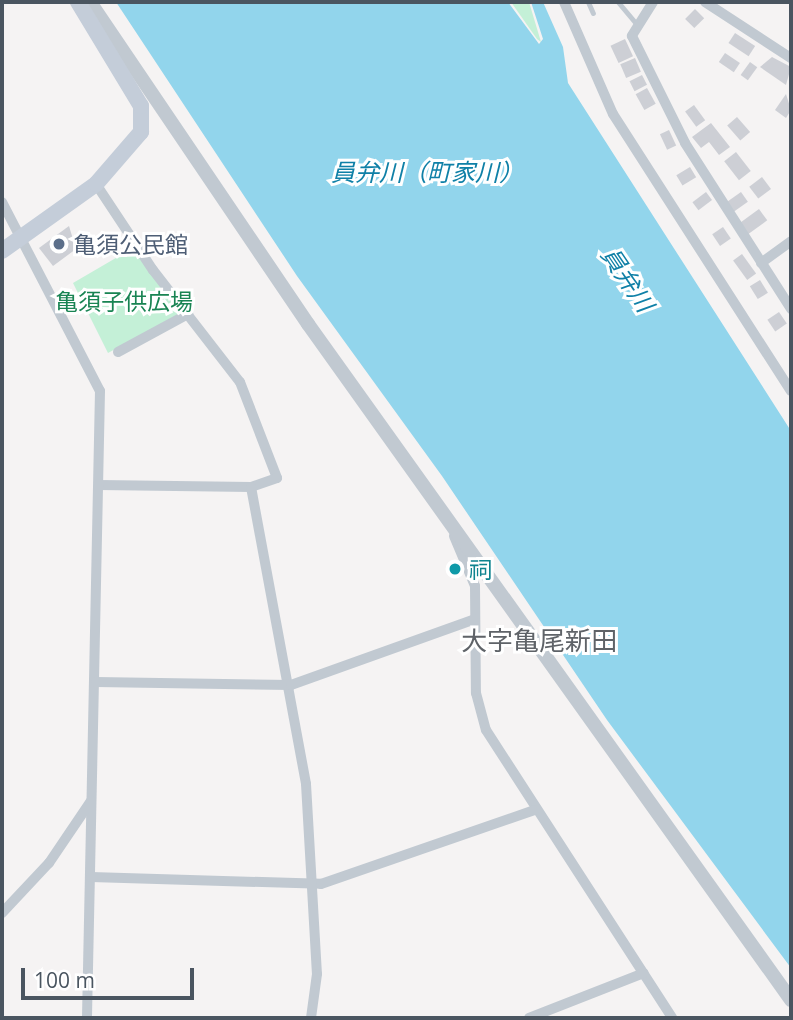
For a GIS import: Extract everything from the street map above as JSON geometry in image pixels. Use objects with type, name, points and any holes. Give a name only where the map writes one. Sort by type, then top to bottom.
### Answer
[{"type":"main road","points":[[2,251],[96,184],[135,145],[144,116],[78,2]]},
{"type":"street","points":[[90,2],[447,519],[791,1000]]},
{"type":"street","points":[[564,2],[613,114],[791,391]]},
{"type":"street","points":[[653,2],[632,36],[685,143],[791,309]]},
{"type":"street","points":[[705,2],[791,58]]},
{"type":"street","points":[[96,184],[240,382],[278,478],[251,487],[99,485]]},
{"type":"street","points":[[2,202],[23,237],[100,391],[87,1018]]},
{"type":"street","points":[[761,263],[791,241]]},
{"type":"street","points":[[118,352],[188,314]]},
{"type":"street","points":[[251,487],[291,685],[313,884],[317,974],[312,1018]]},
{"type":"street","points":[[447,519],[475,586],[482,717],[535,810],[672,1018]]},
{"type":"street","points":[[96,682],[291,685],[475,619]]},
{"type":"street","points":[[2,913],[49,863],[93,799]]},
{"type":"street","points":[[90,877],[313,884],[535,810]]},
{"type":"street","points":[[529,1018],[644,973]]},
{"type":"lane","points":[[588,2],[593,13]]},
{"type":"lane","points":[[618,2],[639,27]]},
{"type":"green space","points":[[511,2],[529,2],[541,42],[537,39]]},
{"type":"green space","name":"亀須子供広場","points":[[133,248],[180,308],[177,315],[108,353],[73,283]]},
{"type":"water","name":"員弁川（町家川）","points":[[116,2],[508,2],[539,44],[543,39],[531,2],[543,2],[563,47],[568,83],[791,431],[791,968],[607,720],[442,476],[297,276]]},
{"type":"building","points":[[695,9],[704,18],[694,28],[685,19]]},
{"type":"building","points":[[735,33],[755,46],[749,56],[728,43]]},
{"type":"building","points":[[625,39],[633,56],[619,63],[610,46]]},
{"type":"building","points":[[725,53],[740,63],[734,72],[719,62]]},
{"type":"building","points":[[772,57],[791,67],[786,85],[760,67]]},
{"type":"building","points":[[635,58],[641,72],[626,78],[620,64]]},
{"type":"building","points":[[750,62],[757,67],[748,80],[741,75]]},
{"type":"building","points":[[642,75],[647,85],[635,91],[630,81]]},
{"type":"building","points":[[647,88],[656,104],[644,110],[636,94]]},
{"type":"building","points":[[786,94],[791,110],[786,118],[775,110]]},
{"type":"building","points":[[694,105],[705,120],[696,127],[685,111]]},
{"type":"building","points":[[737,117],[750,132],[740,141],[727,126]]},
{"type":"building","points":[[711,123],[730,147],[719,155],[709,142],[701,148],[692,137]]},
{"type":"building","points":[[669,130],[676,145],[667,150],[660,134]]},
{"type":"building","points":[[736,152],[751,171],[739,180],[724,161]]},
{"type":"building","points":[[690,167],[696,177],[682,186],[676,175]]},
{"type":"building","points":[[762,177],[771,189],[758,199],[749,187]]},
{"type":"building","points":[[706,192],[712,200],[698,210],[692,202]]},
{"type":"building","points":[[741,192],[748,202],[732,213],[725,203]]},
{"type":"building","points":[[759,209],[767,220],[747,235],[739,224]]},
{"type":"building","name":"亀須公民館","points":[[69,226],[76,249],[53,266],[39,248]]},
{"type":"building","points":[[723,227],[731,239],[720,246],[712,234]]},
{"type":"building","points":[[742,254],[756,273],[747,280],[733,260]]},
{"type":"building","points":[[760,280],[768,293],[758,299],[750,286]]},
{"type":"building","points":[[779,312],[787,324],[775,331],[767,320]]},
{"type":"place","name":"亀須公民館","points":[[59,244]]},
{"type":"place","name":"祠","points":[[455,569]]},
{"type":"district","name":"大字亀尾新田","points":[[539,641]]},
{"type":"water label","name":"員弁川","points":[[628,279]]}]
